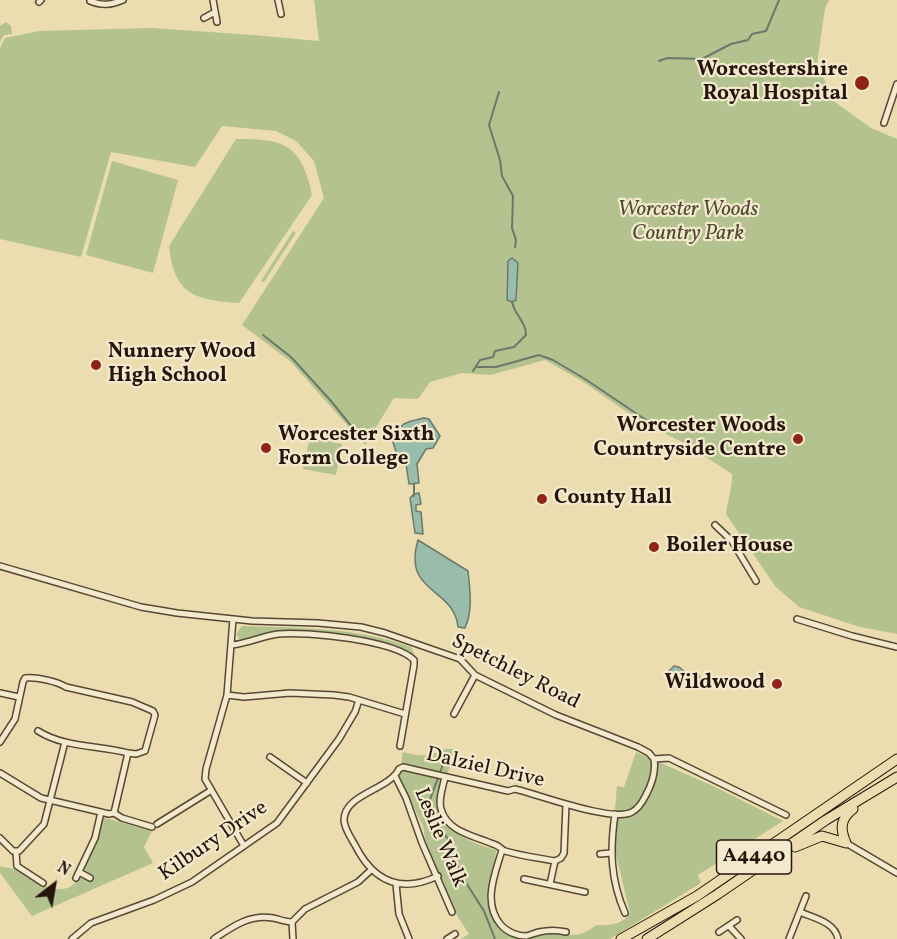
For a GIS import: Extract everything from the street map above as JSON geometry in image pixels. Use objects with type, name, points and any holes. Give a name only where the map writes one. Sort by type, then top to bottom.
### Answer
[{"type":"highway","name":"A4440","points":[[621,939],[697,896],[897,759]]},
{"type":"highway","name":"A4440","points":[[646,939],[718,894],[826,820],[897,777]]},
{"type":"highway","points":[[846,843],[842,829],[844,817],[897,777]]},
{"type":"highway","points":[[780,852],[822,836],[846,843]]},
{"type":"street","points":[[90,1],[99,5],[114,4],[123,0]]},
{"type":"street","points":[[213,0],[218,22]]},
{"type":"street","points":[[281,14],[278,1],[285,0]]},
{"type":"street","points":[[204,18],[215,12]]},
{"type":"street","points":[[884,123],[897,84]]},
{"type":"street","points":[[715,525],[732,541],[756,581]]},
{"type":"street","name":"Spetchley Road","points":[[0,566],[141,607],[177,614],[234,620],[318,622],[377,631],[407,640],[460,660],[475,675],[556,715],[638,747],[654,759],[669,758],[786,815]]},
{"type":"street","points":[[798,619],[897,647]]},
{"type":"street","points":[[234,620],[227,695],[204,774],[210,791],[244,846]]},
{"type":"street","points":[[232,645],[281,634],[324,635],[351,638],[403,653],[414,660],[400,746]]},
{"type":"street","points":[[454,714],[475,675]]},
{"type":"street","points":[[0,742],[15,719],[22,682],[25,678],[31,677],[132,702],[153,711],[155,715],[145,751],[136,754],[112,748],[105,749],[65,742],[38,731]]},
{"type":"street","points":[[0,693],[19,696]]},
{"type":"street","points":[[227,695],[244,697],[307,693],[334,695],[405,714]]},
{"type":"street","name":"Kilbury Drive","points":[[72,939],[91,923],[173,892],[192,882],[277,823],[339,739],[355,712],[359,700]]},
{"type":"street","points":[[16,852],[22,849],[41,828],[65,742]]},
{"type":"street","points":[[114,813],[128,753]]},
{"type":"street","points":[[270,757],[307,783]]},
{"type":"street","points":[[625,913],[620,901],[611,853],[615,814],[622,815],[632,812],[642,803],[654,776],[654,759]]},
{"type":"street","name":"Dalziel Drive","points":[[396,884],[371,870],[364,863],[344,820],[350,804],[395,776],[399,768],[435,773],[508,791],[515,789],[566,804],[615,814]]},
{"type":"street","points":[[0,773],[33,795],[50,801],[114,813],[122,819],[155,825],[210,791]]},
{"type":"street","name":"Leslie Walk","points":[[395,776],[452,912]]},
{"type":"street","points":[[444,776],[440,798],[445,818],[462,832],[495,844],[502,850],[555,861],[561,858],[564,854],[566,804]]},
{"type":"street","points":[[90,878],[78,875],[95,838],[101,812]]},
{"type":"street","points":[[0,838],[16,852],[17,866],[43,883]]},
{"type":"street","points":[[846,843],[896,871]]},
{"type":"street","points":[[502,850],[491,896],[491,907],[500,924],[514,934],[527,936],[538,932],[558,930],[567,932]]},
{"type":"street","points":[[600,854],[611,853]]},
{"type":"street","points":[[550,884],[555,861]]},
{"type":"street","points":[[293,939],[292,922],[305,909],[358,882],[371,870]]},
{"type":"street","points":[[409,939],[399,914],[396,884],[407,886],[438,876]]},
{"type":"street","points":[[524,879],[585,892]]},
{"type":"street","points":[[789,939],[806,896]]},
{"type":"street","points":[[800,912],[829,925],[834,929],[838,939]]},
{"type":"street","points":[[214,939],[237,923],[250,919],[267,918],[292,922]]},
{"type":"street","points":[[719,932],[737,920]]},
{"type":"street","points":[[729,926],[741,939]]},
{"type":"street","points":[[447,939],[455,934]]},
{"type":"green space","name":"Worcester Woods Country Park","points":[[314,0],[829,0],[825,8],[817,64],[835,102],[871,128],[897,139],[897,634],[860,627],[799,607],[775,586],[726,514],[732,474],[545,360],[490,375],[462,373],[430,382],[418,399],[394,398],[365,445],[290,361],[242,325],[324,198],[314,161],[296,141],[276,131],[222,126],[195,167],[111,152],[81,257],[0,239],[0,48],[5,38],[39,31],[152,28],[319,41]]},
{"type":"green space","points":[[6,22],[11,26],[12,34],[4,35],[0,42],[0,26]]},
{"type":"green space","points":[[236,139],[267,140],[288,148],[303,165],[312,195],[239,303],[210,300],[189,292],[176,275],[169,246]]},
{"type":"green space","points":[[112,161],[178,180],[153,273],[86,255]]},
{"type":"green space","points":[[293,231],[296,233],[264,282],[261,281]]},
{"type":"green space","points":[[310,437],[342,444],[336,475],[303,469]]},
{"type":"green space","points":[[242,626],[349,632],[390,640],[411,647],[414,653],[347,636],[305,631],[264,634],[240,640],[236,634]]},
{"type":"green space","points":[[454,749],[449,769],[440,783],[437,797],[438,810],[443,820],[460,836],[496,850],[488,885],[488,907],[496,923],[513,935],[525,939],[461,939],[469,934],[458,917],[426,844],[423,826],[399,778],[403,752],[424,755]]},
{"type":"green space","points":[[636,752],[713,786],[783,821],[698,875],[701,883],[610,939],[526,939],[553,934],[581,934],[597,925],[611,925],[620,922],[630,913],[615,851],[617,825],[615,808],[617,786],[624,787]]},
{"type":"green space","points":[[102,817],[152,831],[144,847],[153,863],[32,916],[0,873],[0,866],[18,870],[50,888],[70,887],[81,878],[91,876],[85,872],[84,867],[97,841]]},
{"type":"shaded area","points":[[512,258],[518,263],[516,300],[512,302],[507,300],[508,261]]},
{"type":"shaded area","points":[[424,418],[429,419],[440,436],[433,448],[426,449],[417,464],[419,483],[409,484],[406,464],[396,452],[392,439],[398,429],[405,424]]},
{"type":"shaded area","points":[[419,493],[421,504],[416,505],[416,511],[421,512],[423,534],[415,533],[410,498]]},
{"type":"shaded area","points":[[418,540],[468,571],[470,607],[465,628],[458,627],[448,604],[430,589],[417,571],[415,558]]},
{"type":"shaded area","points":[[674,666],[686,673],[698,673],[701,680],[688,681],[675,677],[668,672]]},
{"type":"waterway","points":[[659,61],[667,58],[702,59],[731,44],[748,40],[752,34],[766,31],[779,0]]},
{"type":"waterway","points":[[499,92],[489,125],[500,160],[502,176],[513,196],[512,228],[516,240],[515,247]]},
{"type":"waterway","points":[[473,371],[480,360],[493,357],[495,351],[514,347],[526,335],[526,330],[512,302]]},
{"type":"waterway","points":[[263,335],[291,357],[360,437]]},
{"type":"waterway","points":[[477,367],[496,367],[539,355],[553,360],[585,379],[652,424]]},
{"type":"waterway","points":[[414,484],[414,496]]},
{"type":"waterway","points":[[440,748],[442,767],[427,808],[452,845],[453,855],[463,878],[484,911],[495,939]]},
{"type":"place","name":"Worcestershire Royal Hospital","points":[[862,83]]},
{"type":"place","name":"Nunnery Wood High School","points":[[96,365]]},
{"type":"place","name":"Worcester Woods Countryside Centre","points":[[798,439]]},
{"type":"place","name":"Worcester Sixth Form College","points":[[266,448]]},
{"type":"place","name":"County Hall","points":[[542,499]]},
{"type":"place","name":"Boiler House","points":[[654,547]]},
{"type":"place","name":"Wildwood","points":[[777,684]]}]
